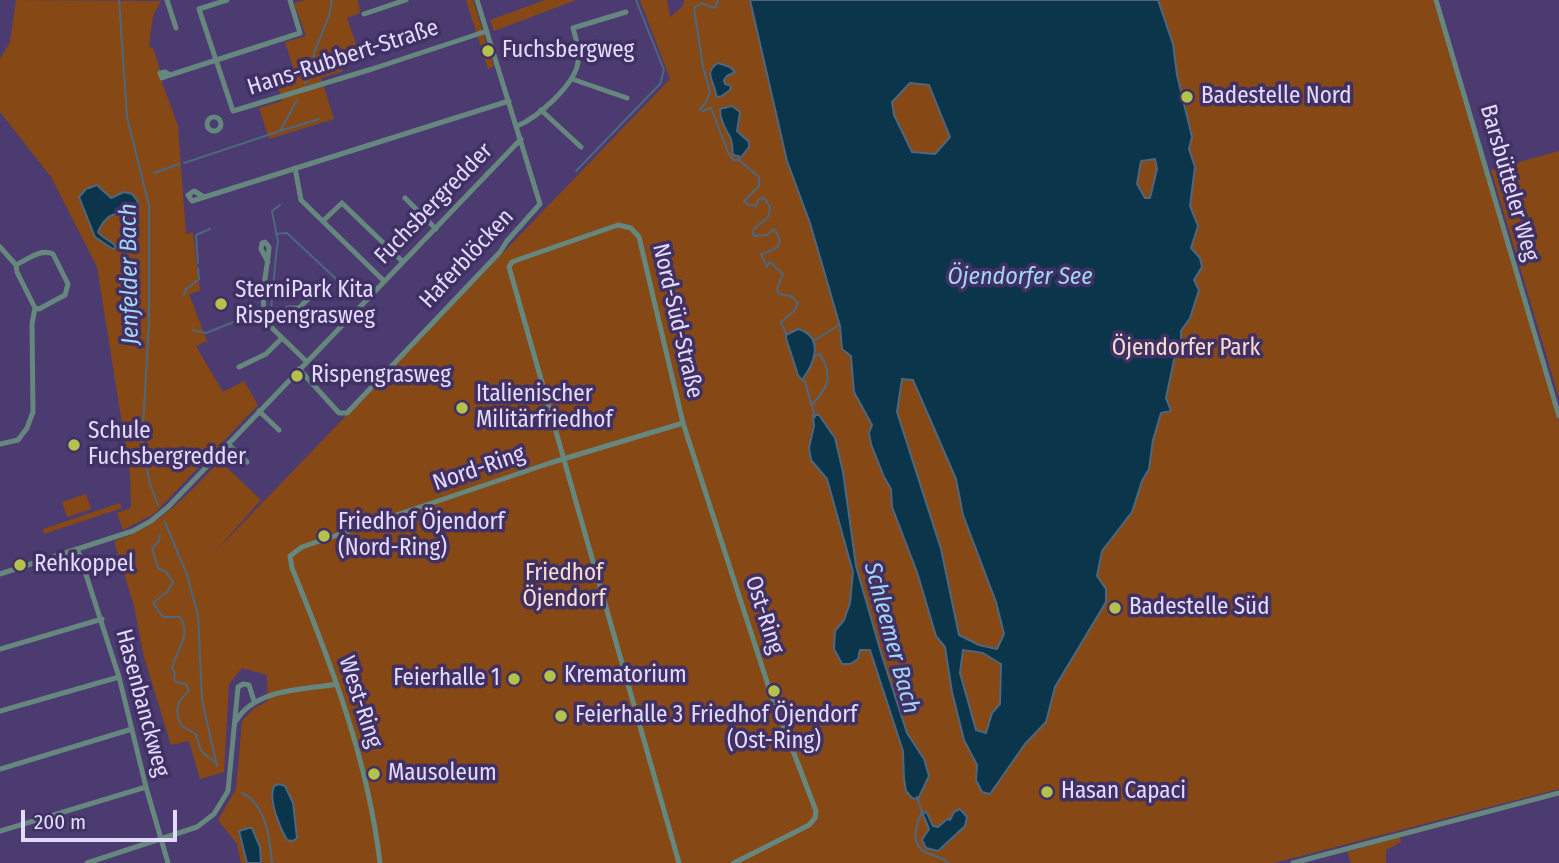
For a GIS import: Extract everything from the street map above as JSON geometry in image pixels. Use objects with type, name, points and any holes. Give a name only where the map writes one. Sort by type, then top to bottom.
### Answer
[{"type":"street","points":[[167,0],[176,28]]},
{"type":"street","name":"Hans-Rubbert-Straße","points":[[196,0],[233,111],[487,31]]},
{"type":"street","points":[[199,9],[227,0]]},
{"type":"street","points":[[170,75],[300,33],[290,0]]},
{"type":"street","points":[[364,14],[393,2],[406,0]]},
{"type":"street","name":"Haferblöcken","points":[[299,369],[339,412],[347,413],[500,252],[537,209],[540,200],[477,0]]},
{"type":"street","name":"Barsbütteler Weg","points":[[1436,0],[1559,416]]},
{"type":"street","points":[[517,126],[527,122],[572,79],[578,65],[579,49],[573,28],[626,12]]},
{"type":"street","points":[[572,79],[627,99]]},
{"type":"street","points":[[204,197],[509,101]]},
{"type":"street","points":[[541,110],[581,147]]},
{"type":"street","points":[[218,118],[233,111]]},
{"type":"street","name":"Fuchsbergredder","points":[[0,574],[133,531],[151,521],[521,139]]},
{"type":"street","points":[[295,169],[302,200],[384,281]]},
{"type":"street","points":[[405,198],[436,229]]},
{"type":"street","points":[[323,221],[342,203],[403,262]]},
{"type":"street","name":"Nord-Süd-Straße","points":[[679,863],[510,265],[517,260],[613,226],[627,225],[635,230],[639,237],[683,422]]},
{"type":"street","points":[[0,247],[16,265],[35,308],[32,324],[33,412],[27,428],[18,440],[0,444]]},
{"type":"street","points":[[16,265],[48,251],[53,254],[68,284],[65,295],[39,309],[35,308]]},
{"type":"street","points":[[268,262],[263,303],[265,315],[270,326],[307,362]]},
{"type":"street","points":[[270,326],[288,308],[299,309],[316,291]]},
{"type":"street","points":[[239,367],[266,354],[282,338]]},
{"type":"street","points":[[259,411],[279,430]]},
{"type":"street","name":"Nord-Ring","points":[[290,556],[302,547],[683,422]]},
{"type":"street","name":"Ost-Ring","points":[[683,422],[746,618],[816,817],[809,825],[734,863]]},
{"type":"street","points":[[228,444],[247,462]]},
{"type":"street","name":"Hasenbanckweg","points":[[79,553],[119,677],[168,863]]},
{"type":"street","name":"West-Ring","points":[[290,556],[292,568],[337,684],[363,769],[380,863]]},
{"type":"street","points":[[0,649],[102,619]]},
{"type":"street","points":[[0,711],[119,677]]},
{"type":"street","points":[[88,863],[197,827],[220,807],[228,791],[239,687],[243,684],[249,685],[254,701]]},
{"type":"street","points":[[235,724],[245,708],[254,701],[337,684]]},
{"type":"street","points":[[0,769],[132,729]]},
{"type":"street","points":[[0,831],[146,787]]},
{"type":"street","points":[[1293,863],[1559,793]]},
{"type":"green space","points":[[16,0],[161,1],[153,16],[149,45],[153,48],[160,70],[158,71],[178,126],[186,234],[193,232],[200,291],[189,294],[207,341],[196,346],[223,392],[244,381],[258,405],[154,514],[123,530],[117,513],[131,508],[130,474],[97,267],[51,177],[0,112],[0,59],[10,42]],"holes":[[[97,185],[111,198],[115,198],[124,213],[109,215],[98,232],[102,238],[114,244],[95,237],[81,203]]]},
{"type":"green space","points":[[305,0],[358,0],[360,13],[347,18],[357,47],[337,53],[343,71],[321,78],[334,119],[269,139],[259,108],[282,101],[274,73],[293,67],[285,42],[306,36],[294,3]]},
{"type":"green space","points":[[466,0],[473,0],[494,66],[488,69]]},
{"type":"green space","points":[[545,0],[576,0],[494,31],[490,20]]},
{"type":"green space","points":[[640,0],[667,0],[670,17],[683,6],[684,0],[1435,0],[1559,423],[1559,789],[1274,863],[241,863],[237,844],[218,820],[236,789],[242,721],[254,708],[268,701],[267,675],[242,668],[229,684],[224,772],[200,779],[189,741],[171,745],[144,657],[134,606],[114,541],[145,528],[159,518],[220,461],[261,500],[213,554],[670,79]],"holes":[[[819,415],[835,438],[843,472],[856,566],[882,656],[907,733],[924,759],[904,779],[903,751],[870,649],[859,650],[835,631],[849,606],[852,581],[832,492],[811,454],[813,416]],[[285,786],[293,803],[297,838],[282,832],[271,800]],[[927,813],[935,827],[947,820],[965,826],[944,847],[923,840],[929,829],[922,815]]]},
{"type":"green space","points":[[1559,151],[1559,398],[1491,170]]},
{"type":"green space","points":[[86,494],[91,509],[67,517],[62,502]]},
{"type":"green space","points":[[120,503],[122,508],[44,534],[43,529]]},
{"type":"green space","points":[[1400,837],[1401,842],[1386,850],[1386,863],[1351,863],[1347,852]]},
{"type":"water","name":"Öjendorfer See","points":[[750,0],[1158,0],[1173,44],[1177,75],[1192,137],[1189,149],[1195,167],[1190,206],[1198,226],[1191,248],[1200,258],[1202,267],[1194,280],[1199,290],[1190,318],[1181,331],[1181,345],[1174,360],[1166,398],[1171,411],[1161,413],[1153,440],[1149,469],[1132,512],[1102,551],[1097,576],[1106,589],[1106,602],[1055,687],[1046,722],[1025,744],[990,794],[982,792],[976,780],[977,765],[964,740],[952,692],[945,647],[936,636],[917,572],[892,507],[891,489],[871,444],[869,433],[872,425],[854,392],[851,356],[842,349],[840,326],[810,223],[787,161]],"holes":[[[910,83],[929,85],[950,137],[935,154],[912,152],[894,115],[892,102]],[[1155,159],[1157,169],[1150,198],[1145,198],[1137,184],[1141,161]],[[902,379],[913,380],[956,479],[963,515],[996,602],[1004,634],[997,649],[979,645],[959,635],[941,549],[897,412]],[[963,650],[983,653],[1001,664],[1000,704],[992,713],[986,733],[976,730],[960,673]]]},
{"type":"water","points":[[718,63],[735,72],[724,80],[725,84],[731,86],[730,90],[720,97],[716,96],[710,74]]},
{"type":"water","points":[[732,106],[740,112],[737,131],[749,142],[749,147],[739,160],[739,156],[733,155],[731,139],[720,113],[720,109]]},
{"type":"water","points":[[97,185],[111,198],[124,192],[132,194],[137,200],[139,209],[110,216],[98,232],[116,247],[113,249],[95,237],[79,197],[86,189]]},
{"type":"water","points":[[798,329],[812,338],[815,352],[802,380],[786,338],[786,335]]},
{"type":"water","points":[[813,415],[819,415],[835,438],[843,472],[856,566],[907,733],[924,759],[929,776],[918,799],[912,798],[906,791],[903,751],[870,650],[860,650],[858,659],[850,664],[842,664],[834,649],[835,631],[844,620],[850,603],[853,572],[827,479],[811,460],[809,448],[814,426]]},
{"type":"water","points":[[274,786],[285,786],[293,803],[297,838],[293,841],[287,840],[274,806]]},
{"type":"water","points":[[960,809],[967,817],[965,826],[938,851],[926,848],[922,840],[929,829],[922,812],[927,813],[933,826],[938,827],[947,819],[950,820],[954,812]]},
{"type":"water","points":[[252,828],[260,847],[261,863],[247,863],[239,831]]},
{"type":"waterway","name":"Jenfelder Bach","points":[[119,0],[127,117],[149,206],[149,322],[142,444],[150,484],[158,505]]},
{"type":"waterway","points":[[305,83],[313,68],[314,53],[329,16],[332,0]]},
{"type":"waterway","points":[[576,171],[660,84],[664,70],[636,0]]},
{"type":"waterway","name":"Schleemer Bach","points":[[718,0],[715,8],[701,3],[694,8],[703,67],[710,92],[700,109],[703,111],[711,108],[733,160],[739,160],[759,177],[759,186],[744,201],[756,206],[762,198],[770,207],[769,216],[754,229],[753,234],[767,235],[774,229],[778,235],[778,246],[761,254],[767,267],[770,262],[783,274],[777,289],[779,294],[791,296],[798,303],[794,311],[781,322],[786,334]]},
{"type":"waterway","points":[[184,163],[280,131],[297,100]]},
{"type":"waterway","points":[[280,131],[319,119]]},
{"type":"waterway","points":[[154,173],[179,164]]},
{"type":"waterway","points":[[276,254],[278,242],[272,211],[280,205]]},
{"type":"waterway","points":[[198,263],[196,235],[210,229]]},
{"type":"waterway","points":[[276,234],[287,233],[350,292]]},
{"type":"waterway","points":[[271,310],[276,255]]},
{"type":"waterway","points":[[184,295],[185,290],[199,279],[198,268]]},
{"type":"waterway","points":[[193,330],[206,333],[254,314]]},
{"type":"waterway","points":[[813,341],[839,325]]},
{"type":"waterway","name":"Schleemer Bach","points":[[812,405],[825,387],[828,376],[820,354],[815,356]]},
{"type":"waterway","name":"Schleemer Bach","points":[[802,380],[805,382],[815,417]]},
{"type":"waterway","name":"Jenfelder Bach","points":[[165,522],[187,575],[198,615],[202,700],[217,766]]},
{"type":"waterway","points":[[160,535],[159,541],[152,548],[158,568],[166,572],[173,582],[167,592],[153,603],[163,617],[180,617],[184,630],[184,637],[172,668],[176,682],[186,684],[189,691],[179,703],[178,716],[182,726],[196,734],[201,751],[215,762]]},
{"type":"waterway","name":"Jenfelder Bach","points":[[242,793],[257,805],[262,814],[272,863]]},
{"type":"waterway","name":"Schleemer Bach","points":[[917,797],[922,812],[916,829],[918,845],[927,853],[948,863]]},
{"type":"place","name":"Fuchsbergweg","points":[[488,51]]},
{"type":"place","name":"Badestelle Nord","points":[[1187,97]]},
{"type":"place","name":"SterniPark Kita Rispengrasweg","points":[[221,304]]},
{"type":"place","name":"Rispengrasweg","points":[[297,376]]},
{"type":"place","name":"Italienischer Militärfriedhof","points":[[462,408]]},
{"type":"place","name":"Schule Fuchsbergredder","points":[[74,445]]},
{"type":"place","name":"Friedhof Öjendorf (Nord-Ring)","points":[[324,536]]},
{"type":"place","name":"Rehkoppel","points":[[20,565]]},
{"type":"place","name":"Badestelle Süd","points":[[1115,608]]},
{"type":"place","name":"Krematorium","points":[[550,676]]},
{"type":"place","name":"Feierhalle 1","points":[[514,679]]},
{"type":"place","name":"Friedhof Öjendorf (Ost-Ring)","points":[[774,691]]},
{"type":"place","name":"Feierhalle 3","points":[[561,716]]},
{"type":"place","name":"Mausoleum","points":[[374,774]]},
{"type":"place","name":"Hasan Capaci","points":[[1047,792]]},
{"type":"park label","name":"Öjendorfer Park","points":[[1186,349]]},
{"type":"park label","name":"Friedhof Öjendorf","points":[[564,587]]}]
